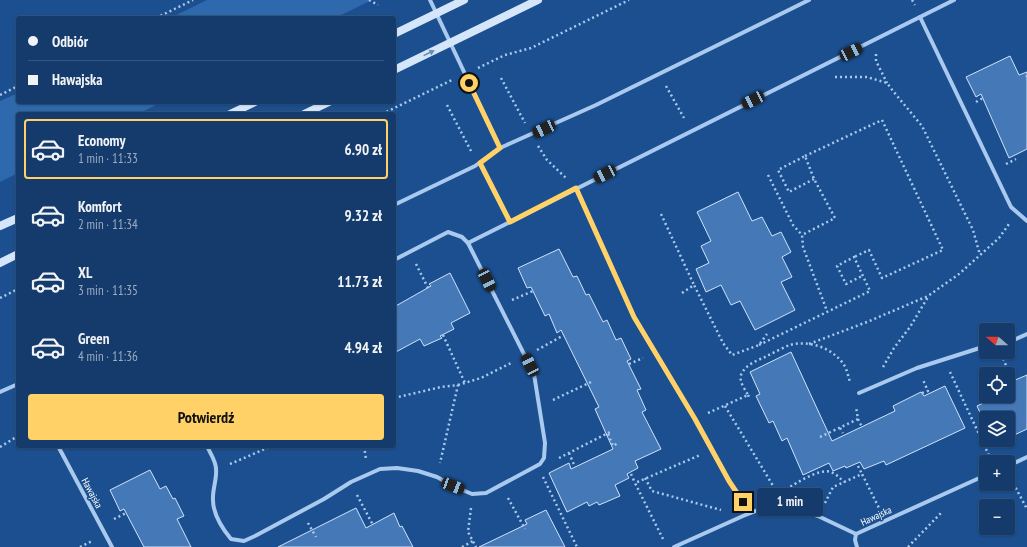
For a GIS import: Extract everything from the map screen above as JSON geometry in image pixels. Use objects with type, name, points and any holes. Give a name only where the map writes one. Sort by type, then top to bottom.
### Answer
[{"type":"main road","points":[[396,33],[464,0]]},
{"type":"main road","points":[[396,69],[538,0]]},
{"type":"main road","points":[[234,112],[251,104]]},
{"type":"main road","points":[[308,112],[325,104]]},
{"type":"main road","points":[[0,226],[16,219]]},
{"type":"main road","points":[[0,263],[16,255]]},
{"type":"street","points":[[430,0],[500,148]]},
{"type":"street","points":[[396,204],[479,164],[500,148],[596,105],[809,0]]},
{"type":"street","points":[[468,243],[954,0]]},
{"type":"street","points":[[920,17],[1011,207],[1027,221]]},
{"type":"street","points":[[479,164],[510,222]]},
{"type":"street","points":[[576,188],[634,317],[695,419],[729,481],[750,513]]},
{"type":"street","points":[[208,448],[216,469],[213,499],[216,515],[222,528],[231,539],[244,540],[255,536],[324,499],[351,482],[380,470],[393,468],[418,471],[437,477],[472,494],[486,493],[540,464],[544,458],[545,443],[534,374],[468,243],[462,237],[448,232],[396,259]]},
{"type":"street","points":[[1015,339],[1027,334]]},
{"type":"street","points":[[859,393],[917,368],[979,348]]},
{"type":"street","points":[[0,392],[16,385]]},
{"type":"street","name":"Hawajska","points":[[59,448],[112,547]]},
{"type":"street","points":[[1015,463],[1027,457]]},
{"type":"street","name":"Hawajska","points":[[778,502],[818,516],[856,534],[979,478]]},
{"type":"street","points":[[674,547],[778,502]]},
{"type":"street","points":[[856,534],[855,540],[857,547]]},
{"type":"path","points":[[160,16],[192,0]]},
{"type":"path","points":[[368,0],[378,5]]},
{"type":"path","points":[[476,69],[505,56],[531,48],[629,0]]},
{"type":"path","points":[[880,37],[875,52],[876,61],[887,83],[922,126],[973,230],[980,255]]},
{"type":"path","points":[[809,73],[818,77],[867,77],[887,83]]},
{"type":"path","points":[[386,112],[455,79]]},
{"type":"path","points":[[0,95],[16,87]]},
{"type":"path","points":[[675,102],[683,116]]},
{"type":"path","points":[[447,105],[479,164]]},
{"type":"path","points":[[814,179],[789,192],[778,170],[882,120],[943,250],[882,278],[869,250],[837,266],[846,284],[862,276]]},
{"type":"path","points":[[802,235],[835,218],[814,179],[805,156]]},
{"type":"path","points":[[768,175],[793,224],[802,235],[803,247],[827,311]]},
{"type":"path","points":[[809,344],[867,322],[928,296],[959,274],[1000,238],[1017,212]]},
{"type":"path","points":[[662,214],[694,285],[723,343],[732,355],[759,345],[870,290],[854,258]]},
{"type":"path","points":[[410,252],[428,288]]},
{"type":"path","points":[[682,293],[694,285]]},
{"type":"path","points":[[0,298],[16,290]]},
{"type":"path","points":[[500,305],[533,291]]},
{"type":"path","points":[[881,384],[884,364],[910,327],[928,296]]},
{"type":"path","points":[[759,345],[767,334]]},
{"type":"path","points":[[443,335],[465,382]]},
{"type":"path","points":[[396,397],[458,385],[481,378],[564,335]]},
{"type":"path","points":[[750,399],[741,380],[741,376],[744,370],[751,364],[790,345],[809,344],[826,348],[842,362],[847,371],[858,419],[862,427]]},
{"type":"path","points":[[944,359],[989,455]]},
{"type":"path","points":[[554,400],[591,382]]},
{"type":"path","points":[[437,477],[458,385]]},
{"type":"path","points":[[853,395],[859,393]]},
{"type":"path","points":[[695,419],[748,395]]},
{"type":"path","points":[[725,406],[778,493],[778,502]]},
{"type":"path","points":[[820,437],[858,419]]},
{"type":"path","points":[[840,428],[843,433]]},
{"type":"path","points":[[544,458],[558,458],[609,433],[613,446],[618,443]]},
{"type":"path","points":[[0,447],[16,437]]},
{"type":"path","points":[[216,469],[264,448]]},
{"type":"path","points":[[635,483],[712,450]]},
{"type":"path","points":[[569,453],[576,467]]},
{"type":"path","points":[[537,466],[577,547]]},
{"type":"path","points":[[858,466],[886,521]]},
{"type":"path","points":[[778,493],[820,472],[835,474],[844,482]]},
{"type":"path","points":[[631,474],[663,540]]},
{"type":"path","points":[[818,516],[833,487],[862,474]]},
{"type":"path","points":[[645,478],[652,491],[657,493],[743,516]]},
{"type":"path","points":[[351,482],[373,525]]},
{"type":"path","points":[[1015,486],[1027,508]]},
{"type":"path","points":[[472,494],[468,532],[476,547]]},
{"type":"path","points":[[506,494],[525,529]]},
{"type":"path","points":[[908,547],[945,509]]},
{"type":"path","points":[[462,547],[473,541]]},
{"type":"shaded area","points":[[207,0],[372,0],[339,16],[174,16]]},
{"type":"shaded area","points":[[16,94],[16,104],[158,104],[142,112],[16,112],[16,174],[0,182],[0,101]]},
{"type":"building","points":[[1010,56],[1019,75],[1027,72],[1027,149],[1009,158],[981,94],[976,97],[966,77]]},
{"type":"building","points":[[738,192],[752,221],[762,217],[772,236],[781,232],[791,252],[782,257],[792,277],[781,282],[795,310],[755,330],[740,301],[731,305],[721,285],[706,292],[696,269],[709,263],[701,246],[711,241],[697,212]]},
{"type":"building","points":[[559,249],[573,277],[577,276],[586,295],[589,294],[603,322],[607,320],[616,340],[621,338],[631,359],[627,361],[641,389],[637,390],[646,410],[642,412],[661,449],[635,461],[638,468],[627,474],[629,478],[615,485],[620,496],[599,505],[597,502],[589,506],[587,502],[567,512],[549,473],[569,463],[571,469],[613,449],[595,409],[599,407],[561,330],[557,333],[549,314],[545,316],[531,287],[527,288],[518,268]]},
{"type":"building","points":[[450,273],[470,313],[451,323],[454,329],[440,336],[442,338],[424,346],[420,339],[396,352],[396,306],[431,286],[429,284]]},
{"type":"building","points":[[791,352],[832,441],[895,411],[893,406],[921,392],[924,396],[945,386],[965,428],[886,465],[884,461],[864,469],[860,462],[846,468],[845,466],[833,471],[829,463],[803,475],[787,438],[782,441],[773,421],[769,423],[756,396],[760,394],[750,372]]},
{"type":"building","points":[[1027,375],[1027,429],[1015,435],[1015,411],[979,411],[977,406],[983,403],[1015,403],[1015,380]]},
{"type":"building","points":[[150,470],[160,489],[166,486],[173,499],[175,498],[184,516],[177,519],[191,547],[144,547],[124,509],[120,511],[110,490]]},
{"type":"building","points":[[356,508],[366,528],[394,513],[400,527],[402,526],[413,547],[278,547]]},
{"type":"building","points":[[546,510],[565,547],[479,547],[527,524],[525,520]]},
{"type":"route","points":[[469,83],[500,148],[480,163],[510,222],[576,188],[634,317],[695,419],[729,481],[743,502]]}]
